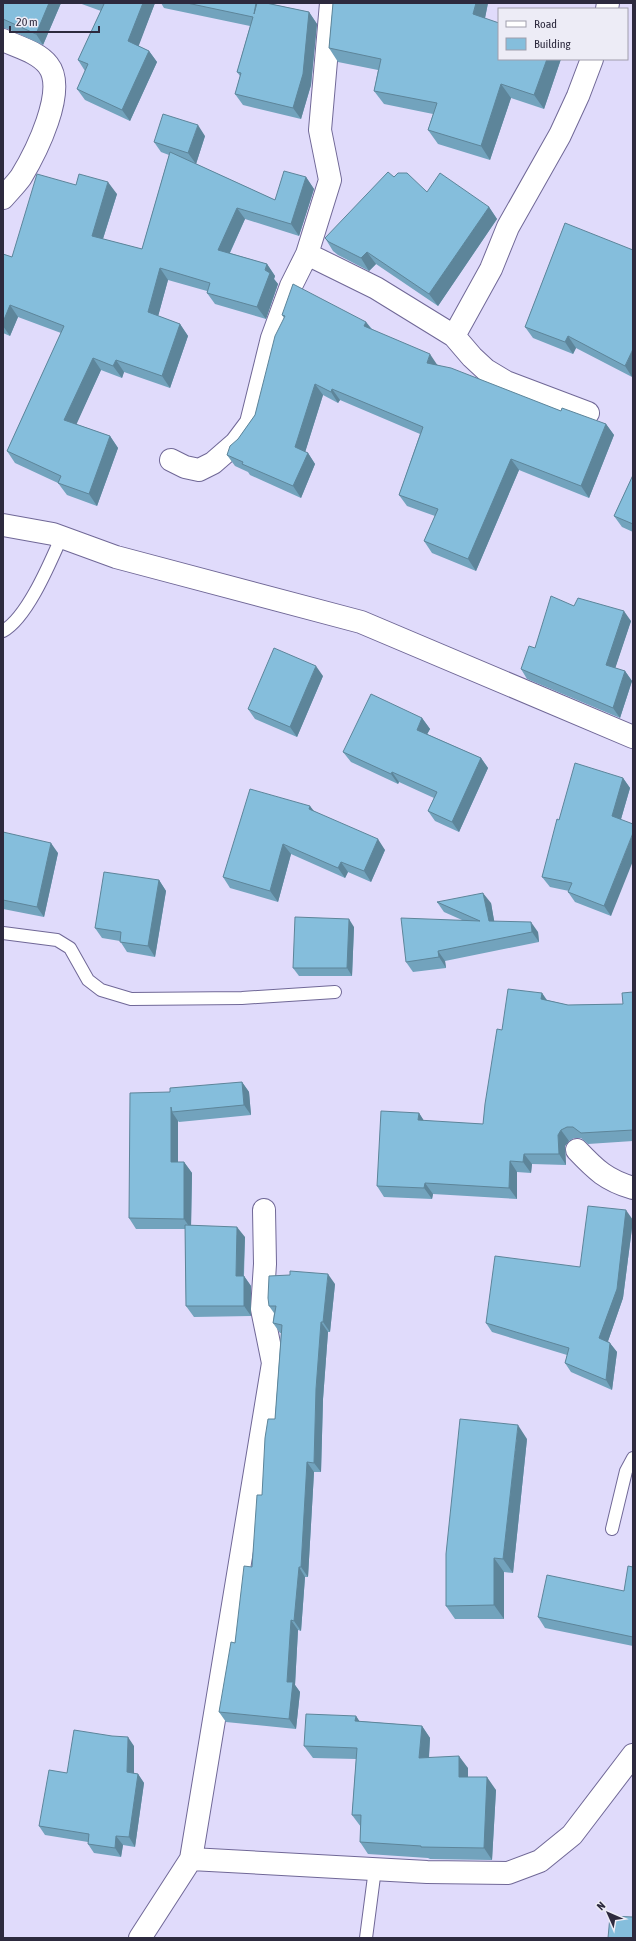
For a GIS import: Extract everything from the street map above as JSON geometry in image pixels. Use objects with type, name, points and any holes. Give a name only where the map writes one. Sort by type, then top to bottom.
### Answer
[{"type":"street","points":[[171,460],[185,467],[199,470],[213,463],[236,443],[251,423],[272,338],[291,286],[307,254],[330,180],[320,130],[332,3]]},
{"type":"street","points":[[3,40],[40,57],[54,74],[53,103],[36,149],[20,178],[3,198]]},
{"type":"street","points":[[454,336],[491,269],[508,227],[560,135],[578,96],[592,60]]},
{"type":"street","points":[[307,254],[376,288],[454,336],[472,358],[486,370],[506,382],[588,413]]},
{"type":"street","points":[[3,525],[53,534],[116,557],[361,622],[633,737]]},
{"type":"street","points":[[577,1150],[598,1172],[633,1188]]},
{"type":"street","points":[[140,1938],[191,1859],[273,1363],[262,1309],[265,1264],[264,1210]]},
{"type":"street","points":[[191,1859],[427,1872],[508,1873],[540,1861],[572,1835],[633,1755]]},
{"type":"lane","points":[[3,631],[9,627],[28,603],[44,575],[61,538]]},
{"type":"lane","points":[[3,933],[57,940],[70,948],[88,980],[101,990],[132,999],[242,998],[335,992]]},
{"type":"lane","points":[[612,1529],[626,1471],[633,1458]]},
{"type":"lane","points":[[366,1938],[374,1869]]},
{"type":"building","points":[[3,3],[49,3],[36,34],[3,19]]},
{"type":"building","points":[[100,3],[143,3],[128,41],[149,51],[122,110],[77,89],[88,64],[78,60],[104,4]]},
{"type":"building","points":[[187,3],[256,3],[254,14],[257,3],[266,3],[309,12],[303,74],[293,108],[235,94],[241,73],[237,72],[253,17]]},
{"type":"building","points":[[333,3],[476,3],[473,14],[498,23],[498,60],[547,60],[534,95],[501,84],[481,146],[428,130],[437,103],[374,91],[381,59],[329,48]]},
{"type":"building","points":[[163,114],[198,125],[188,153],[154,142]]},
{"type":"building","points":[[170,152],[275,200],[284,171],[306,177],[291,224],[237,208],[218,250],[267,264],[265,270],[270,273],[257,307],[207,293],[210,283],[160,268],[148,312],[180,324],[162,376],[116,360],[113,366],[93,358],[64,420],[110,436],[89,494],[58,483],[61,476],[7,451],[64,326],[10,305],[3,322],[3,254],[12,257],[37,174],[76,185],[79,174],[108,182],[92,236],[142,249]]},
{"type":"building","points":[[388,172],[394,177],[398,173],[407,173],[427,192],[440,173],[489,207],[429,294],[367,252],[361,258],[329,242],[325,238]]},
{"type":"building","points":[[565,223],[633,250],[633,349],[625,366],[568,336],[565,342],[525,327]]},
{"type":"building","points":[[293,284],[366,322],[364,326],[430,354],[427,363],[451,368],[561,411],[562,408],[606,424],[581,486],[511,459],[468,559],[424,541],[438,509],[399,495],[423,427],[332,389],[331,392],[315,384],[295,447],[308,453],[293,486],[242,464],[243,462],[227,455],[230,446],[238,439],[255,415],[275,336],[285,316],[282,315]]},
{"type":"building","points":[[633,475],[633,524],[614,516]]},
{"type":"building","points":[[551,596],[574,606],[578,598],[624,611],[606,665],[625,671],[613,708],[521,669],[529,646],[535,648]]},
{"type":"building","points":[[274,648],[316,666],[290,727],[248,709]]},
{"type":"building","points":[[371,694],[422,718],[417,730],[481,758],[452,822],[428,811],[437,792],[392,772],[391,774],[343,752]]},
{"type":"building","points":[[575,763],[623,778],[612,816],[633,824],[633,833],[604,906],[568,892],[572,883],[542,877],[557,819],[559,820]]},
{"type":"building","points":[[250,789],[310,806],[309,809],[378,839],[364,871],[341,862],[338,868],[283,844],[270,891],[223,877]]},
{"type":"building","points":[[3,832],[51,843],[37,907],[3,900]]},
{"type":"building","points":[[104,872],[159,880],[148,946],[120,942],[121,932],[95,928]]},
{"type":"building","points":[[483,893],[489,921],[531,922],[532,932],[438,951],[439,957],[406,962],[401,918],[480,921],[437,902]]},
{"type":"building","points":[[295,917],[349,919],[347,968],[293,968]]},
{"type":"building","points":[[508,989],[542,993],[541,999],[568,1005],[623,1004],[622,993],[633,992],[633,1130],[581,1133],[573,1127],[567,1127],[561,1130],[558,1135],[559,1154],[524,1154],[523,1162],[510,1161],[509,1188],[425,1183],[424,1188],[377,1186],[381,1111],[419,1113],[418,1120],[483,1124],[497,1029],[502,1030]]},
{"type":"building","points":[[242,1082],[244,1105],[172,1112],[171,1107],[171,1162],[184,1162],[184,1219],[129,1218],[130,1093],[170,1092],[170,1088]]},
{"type":"building","points":[[588,1206],[626,1210],[617,1289],[599,1338],[610,1343],[606,1380],[565,1363],[569,1348],[486,1323],[495,1256],[580,1267]]},
{"type":"building","points":[[185,1225],[237,1227],[236,1276],[244,1276],[244,1306],[186,1306]]},
{"type":"building","points":[[290,1271],[328,1274],[323,1322],[321,1322],[316,1389],[314,1463],[307,1462],[301,1567],[299,1567],[294,1621],[291,1620],[287,1682],[293,1682],[289,1719],[219,1712],[231,1642],[235,1643],[244,1566],[252,1567],[257,1495],[262,1495],[265,1438],[268,1419],[275,1419],[282,1325],[273,1323],[276,1306],[269,1306],[269,1276],[290,1275]]},
{"type":"building","points":[[460,1419],[518,1425],[503,1559],[494,1558],[494,1605],[446,1606],[446,1554]]},
{"type":"building","points":[[628,1566],[633,1567],[633,1637],[538,1617],[547,1575],[624,1591]]},
{"type":"building","points":[[306,1714],[356,1716],[355,1721],[422,1726],[419,1758],[459,1756],[459,1777],[487,1777],[484,1848],[421,1847],[360,1842],[361,1815],[352,1815],[357,1748],[304,1746]]},
{"type":"building","points":[[74,1730],[128,1737],[127,1772],[138,1774],[129,1837],[116,1836],[115,1848],[88,1844],[89,1834],[39,1826],[49,1770],[67,1773]]},
{"type":"building","points":[[610,1916],[633,1917],[633,1938],[608,1938]]}]
